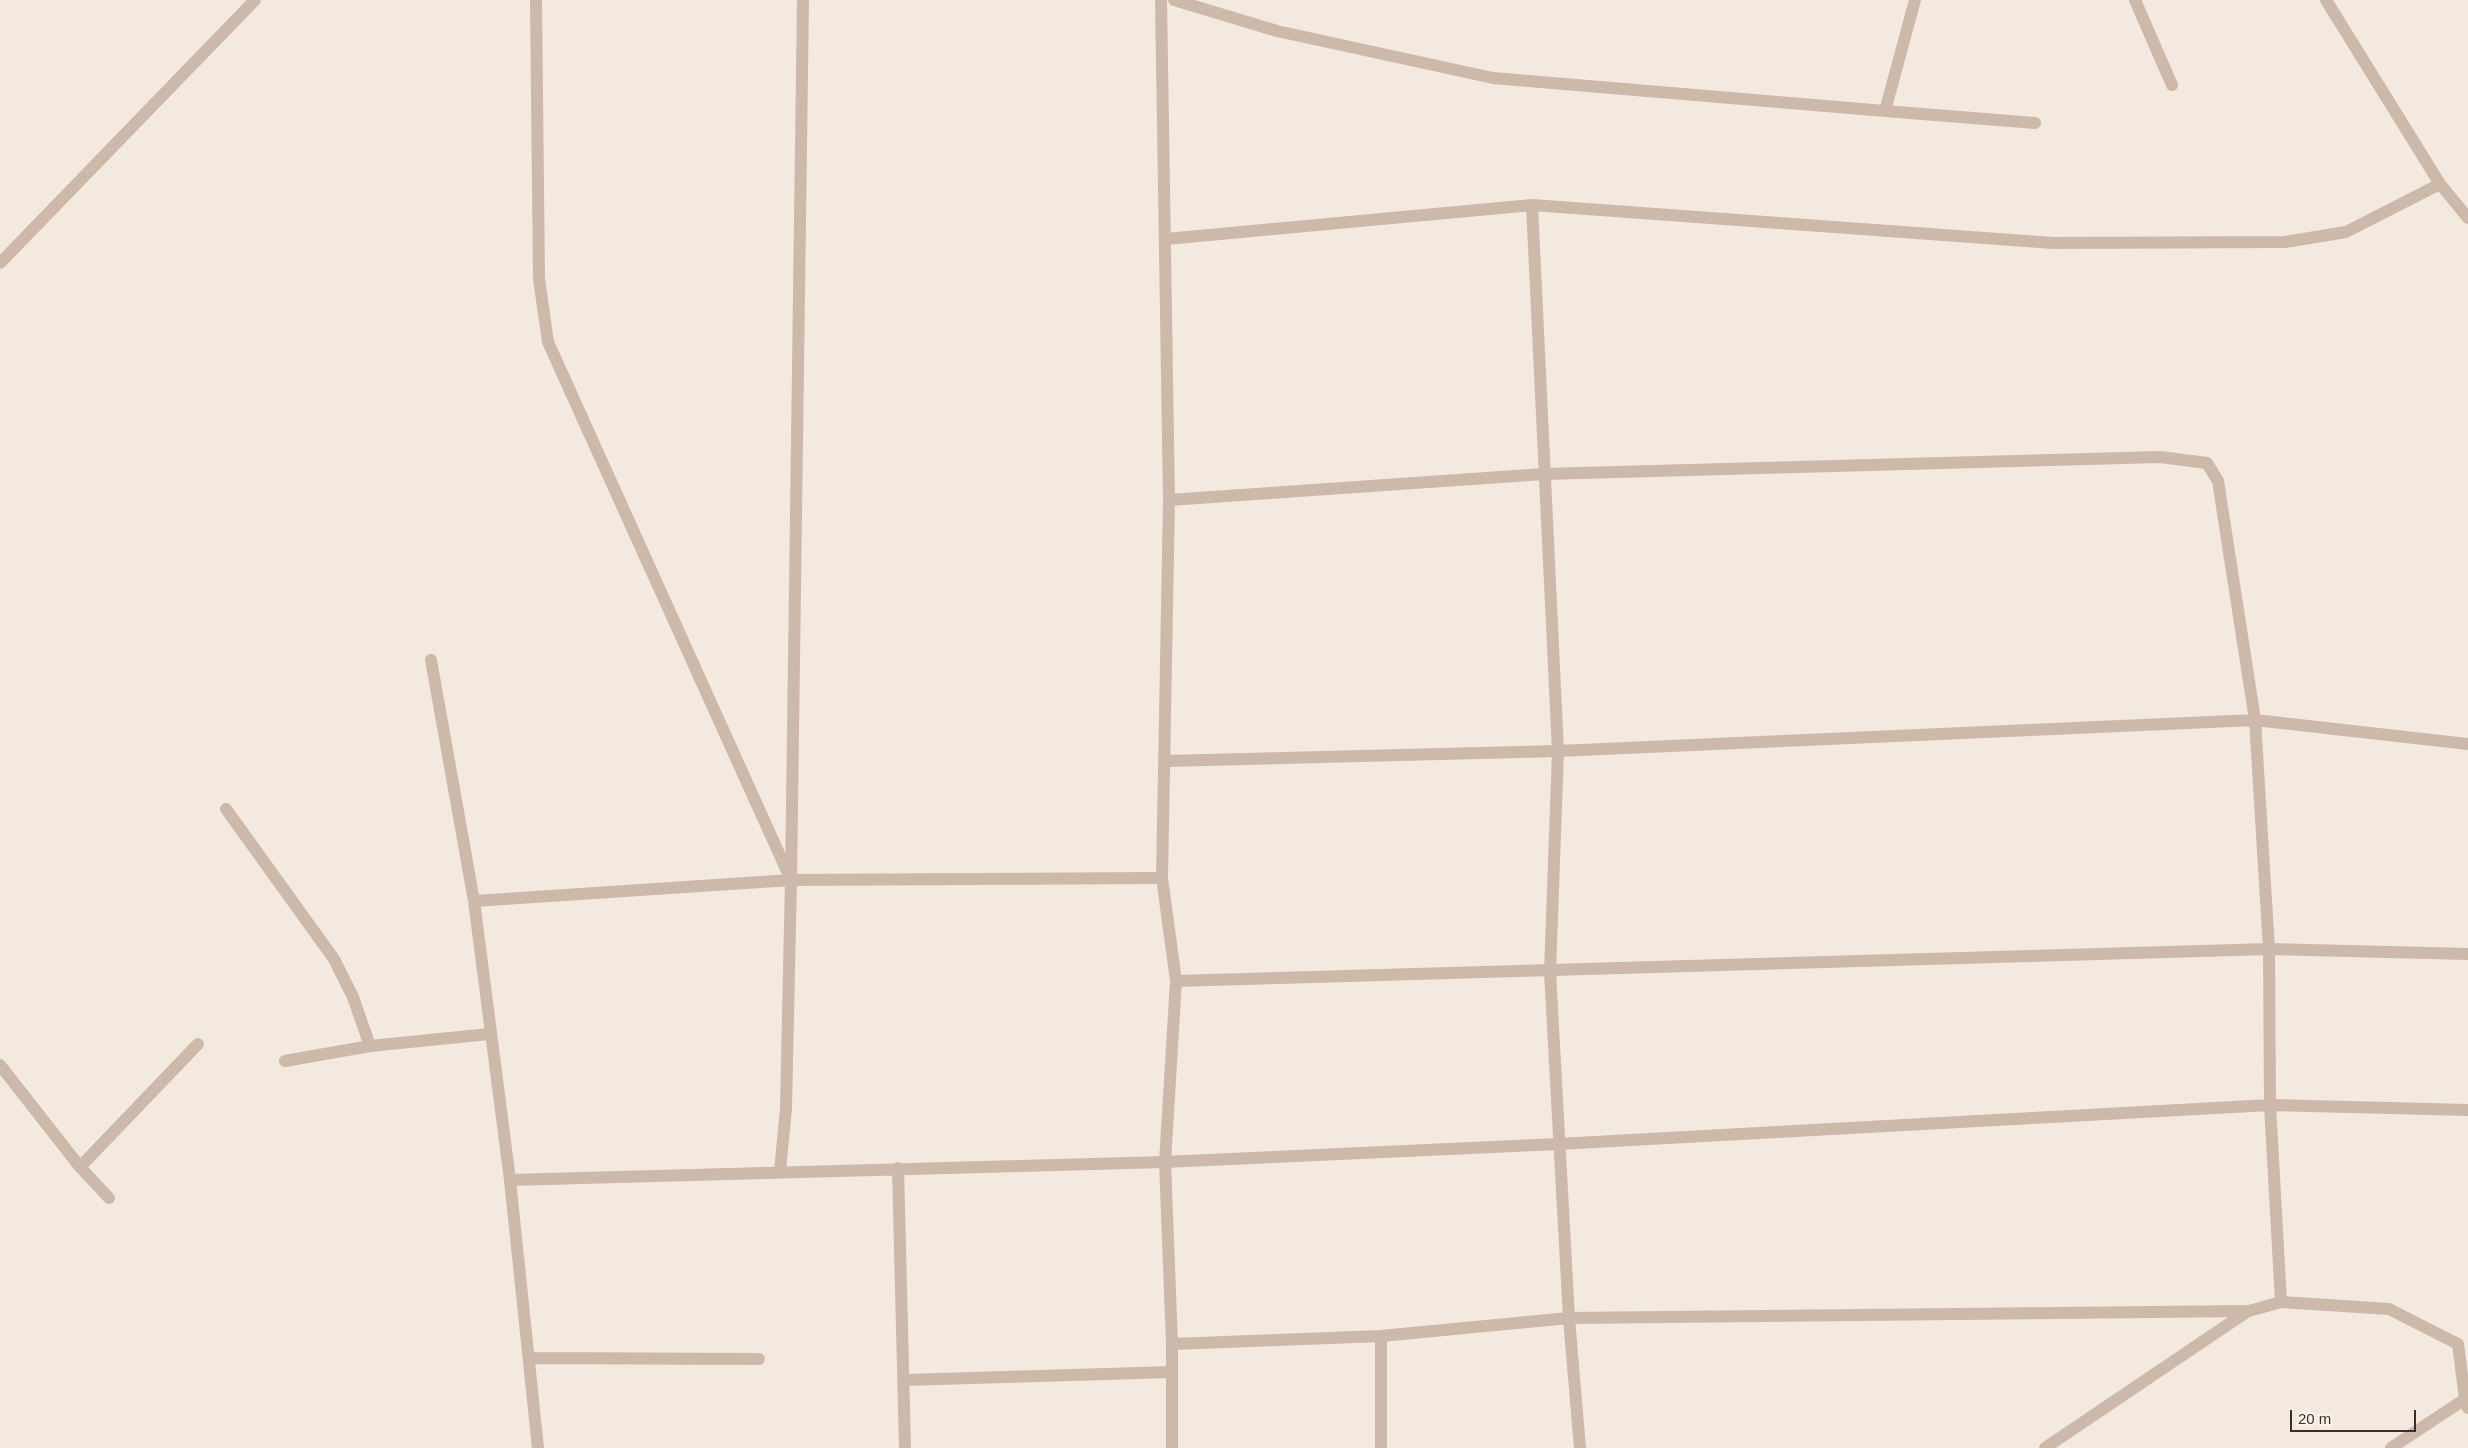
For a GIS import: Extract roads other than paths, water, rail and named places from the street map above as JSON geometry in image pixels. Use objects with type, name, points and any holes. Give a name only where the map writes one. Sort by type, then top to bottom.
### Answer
[{"type":"street","points":[[0,263],[255,0]]},
{"type":"street","points":[[536,0],[539,279],[548,342],[792,880]]},
{"type":"street","points":[[780,1171],[786,1108],[792,880],[803,0]]},
{"type":"street","points":[[1161,0],[1169,500],[1166,760],[1162,878],[1176,981],[1165,1162],[1172,1344],[1172,1448]]},
{"type":"street","points":[[1174,0],[1278,31],[1493,78],[2035,123]]},
{"type":"street","points":[[1885,111],[1915,0]]},
{"type":"street","points":[[2326,0],[2440,184],[2468,218]]},
{"type":"street","points":[[2136,1],[2172,85]]},
{"type":"street","points":[[1166,239],[1532,205],[2053,243],[2285,242],[2346,232],[2440,184]]},
{"type":"street","points":[[1532,205],[1558,751],[1550,972],[1558,1144],[1569,1318],[1580,1448]]},
{"type":"street","points":[[1169,500],[1544,474],[2160,457],[2207,463],[2218,481],[2256,720],[2269,949],[2270,1105],[2280,1302]]},
{"type":"street","points":[[431,660],[474,901],[510,1180],[538,1448]]},
{"type":"street","points":[[1166,760],[1558,751],[2256,720],[2468,744]]},
{"type":"street","points":[[226,808],[334,959],[354,996],[370,1046]]},
{"type":"street","points":[[474,901],[792,880],[1162,878]]},
{"type":"street","points":[[1176,981],[1550,972],[2269,949],[2468,954]]},
{"type":"street","points":[[285,1061],[370,1046],[490,1034]]},
{"type":"street","points":[[80,1167],[198,1044]]},
{"type":"street","points":[[0,1065],[80,1167],[109,1198]]},
{"type":"street","points":[[510,1180],[780,1171],[1165,1162],[1558,1144],[2270,1105],[2468,1110]]},
{"type":"street","points":[[898,1168],[905,1380],[905,1448]]},
{"type":"street","points":[[1172,1344],[1381,1336],[1569,1318],[2249,1311],[2280,1302],[2389,1309],[2463,1343],[2466,1403],[2391,1448]]},
{"type":"street","points":[[2045,1448],[2249,1311]]},
{"type":"street","points":[[1381,1336],[1381,1448]]},
{"type":"street","points":[[529,1358],[759,1359]]},
{"type":"street","points":[[905,1380],[1172,1372]]}]
